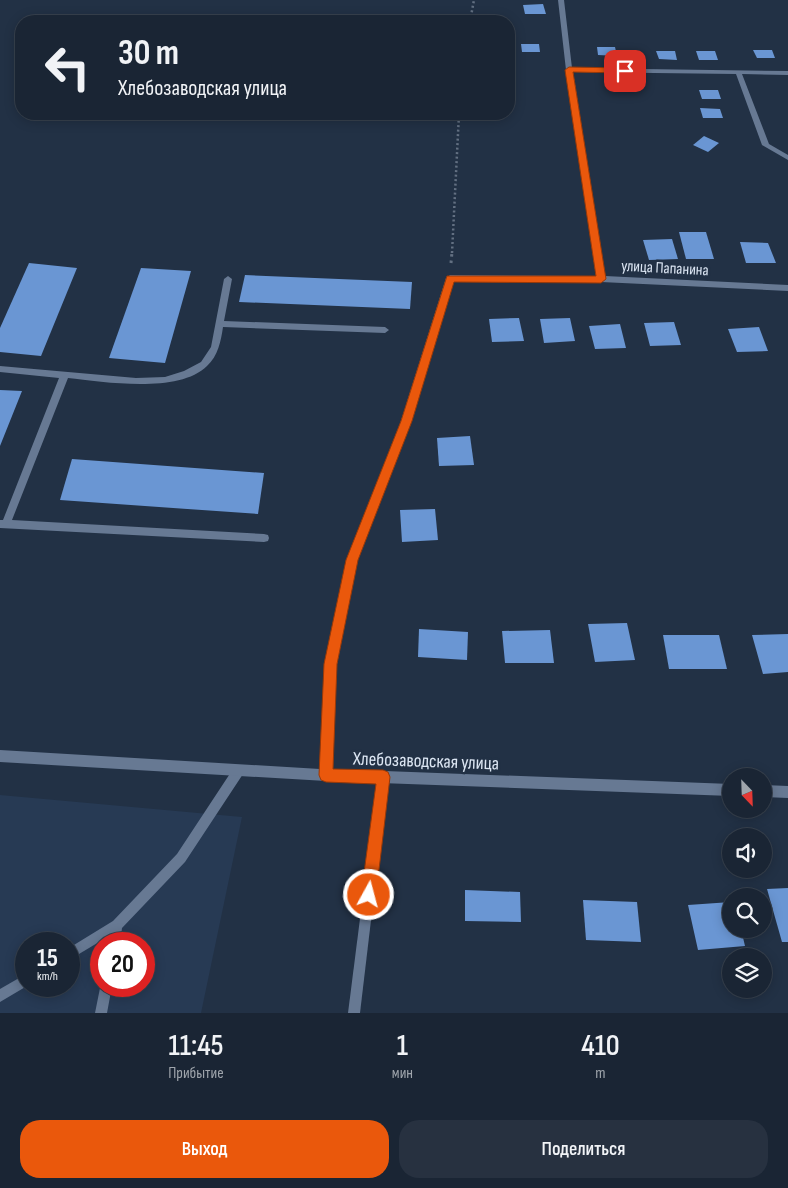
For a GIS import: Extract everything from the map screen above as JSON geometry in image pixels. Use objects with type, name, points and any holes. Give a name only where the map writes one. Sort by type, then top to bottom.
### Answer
[{"type":"street","points":[[561,0],[569,70],[601,279]]},
{"type":"street","points":[[569,70],[788,73]]},
{"type":"street","points":[[738,72],[766,145],[788,158]]},
{"type":"street","points":[[326,775],[331,664],[352,560],[406,421],[450,278]]},
{"type":"street","name":"улица Папанина","points":[[450,278],[601,279],[788,288]]},
{"type":"street","points":[[0,369],[136,381],[165,380],[187,374],[204,364],[215,347],[228,280]]},
{"type":"street","points":[[219,324],[385,330]]},
{"type":"street","points":[[64,375],[3,524],[264,538]]},
{"type":"street","name":"Хлебозаводская улица","points":[[0,756],[326,775],[722,790]]},
{"type":"street","points":[[772,791],[788,792]]},
{"type":"lane","points":[[80,947],[117,925],[181,858],[239,770]]},
{"type":"lane","points":[[354,1013],[383,777]]},
{"type":"lane","points":[[116,932],[117,925]]},
{"type":"lane","points":[[0,996],[15,987]]},
{"type":"lane","points":[[101,1013],[104,997]]},
{"type":"path","points":[[471,15],[474,0]]},
{"type":"path","points":[[450,278],[459,120]]},
{"type":"shaded area","points":[[0,795],[242,817],[201,1013],[0,1013]]},
{"type":"building","points":[[543,4],[546,14],[525,14],[523,5]]},
{"type":"building","points":[[521,44],[539,44],[540,52],[522,52]]},
{"type":"building","points":[[597,47],[615,47],[617,56],[598,55]]},
{"type":"building","points":[[753,50],[772,50],[775,58],[757,58]]},
{"type":"building","points":[[656,51],[675,51],[677,60],[659,59]]},
{"type":"building","points":[[696,51],[715,51],[718,60],[699,60]]},
{"type":"building","points":[[699,90],[718,90],[721,99],[702,99]]},
{"type":"building","points":[[700,108],[720,109],[723,118],[703,118]]},
{"type":"building","points":[[704,136],[719,143],[708,152],[693,145]]},
{"type":"building","points":[[679,232],[706,232],[714,259],[686,259]]},
{"type":"building","points":[[672,239],[678,259],[649,260],[643,240]]},
{"type":"building","points":[[740,242],[768,243],[776,263],[746,263]]},
{"type":"building","points":[[29,263],[77,268],[41,356],[0,352],[0,328]]},
{"type":"building","points":[[141,268],[191,271],[165,363],[109,358]]},
{"type":"building","points":[[245,275],[412,282],[410,309],[239,302]]},
{"type":"building","points":[[519,318],[524,341],[492,342],[489,319]]},
{"type":"building","points":[[570,318],[575,341],[544,343],[540,319]]},
{"type":"building","points":[[674,322],[681,345],[650,346],[644,323]]},
{"type":"building","points":[[620,324],[626,348],[595,349],[589,326]]},
{"type":"building","points":[[759,327],[768,351],[737,352],[728,329]]},
{"type":"building","points":[[0,390],[22,391],[0,446]]},
{"type":"building","points":[[470,436],[474,465],[439,466],[437,438]]},
{"type":"building","points":[[72,459],[264,473],[258,514],[60,500]]},
{"type":"building","points":[[435,509],[438,540],[402,542],[400,510]]},
{"type":"building","points":[[627,623],[635,660],[595,662],[588,624]]},
{"type":"building","points":[[419,629],[468,632],[467,660],[418,657]]},
{"type":"building","points":[[550,630],[554,663],[505,663],[502,631]]},
{"type":"building","points":[[788,634],[788,672],[763,674],[752,635]]},
{"type":"building","points":[[663,635],[719,635],[727,669],[669,669]]},
{"type":"building","points":[[788,888],[788,942],[782,942],[772,907],[772,889]]},
{"type":"building","points":[[465,890],[520,892],[521,922],[465,921]]},
{"type":"building","points":[[583,900],[637,902],[641,942],[586,940]]},
{"type":"building","points":[[722,903],[722,938],[743,938],[745,946],[698,950],[688,905]]},
{"type":"route","points":[[369,895],[383,777],[326,775],[331,664],[352,560],[406,421],[450,278],[601,279],[569,70],[625,71]]}]
